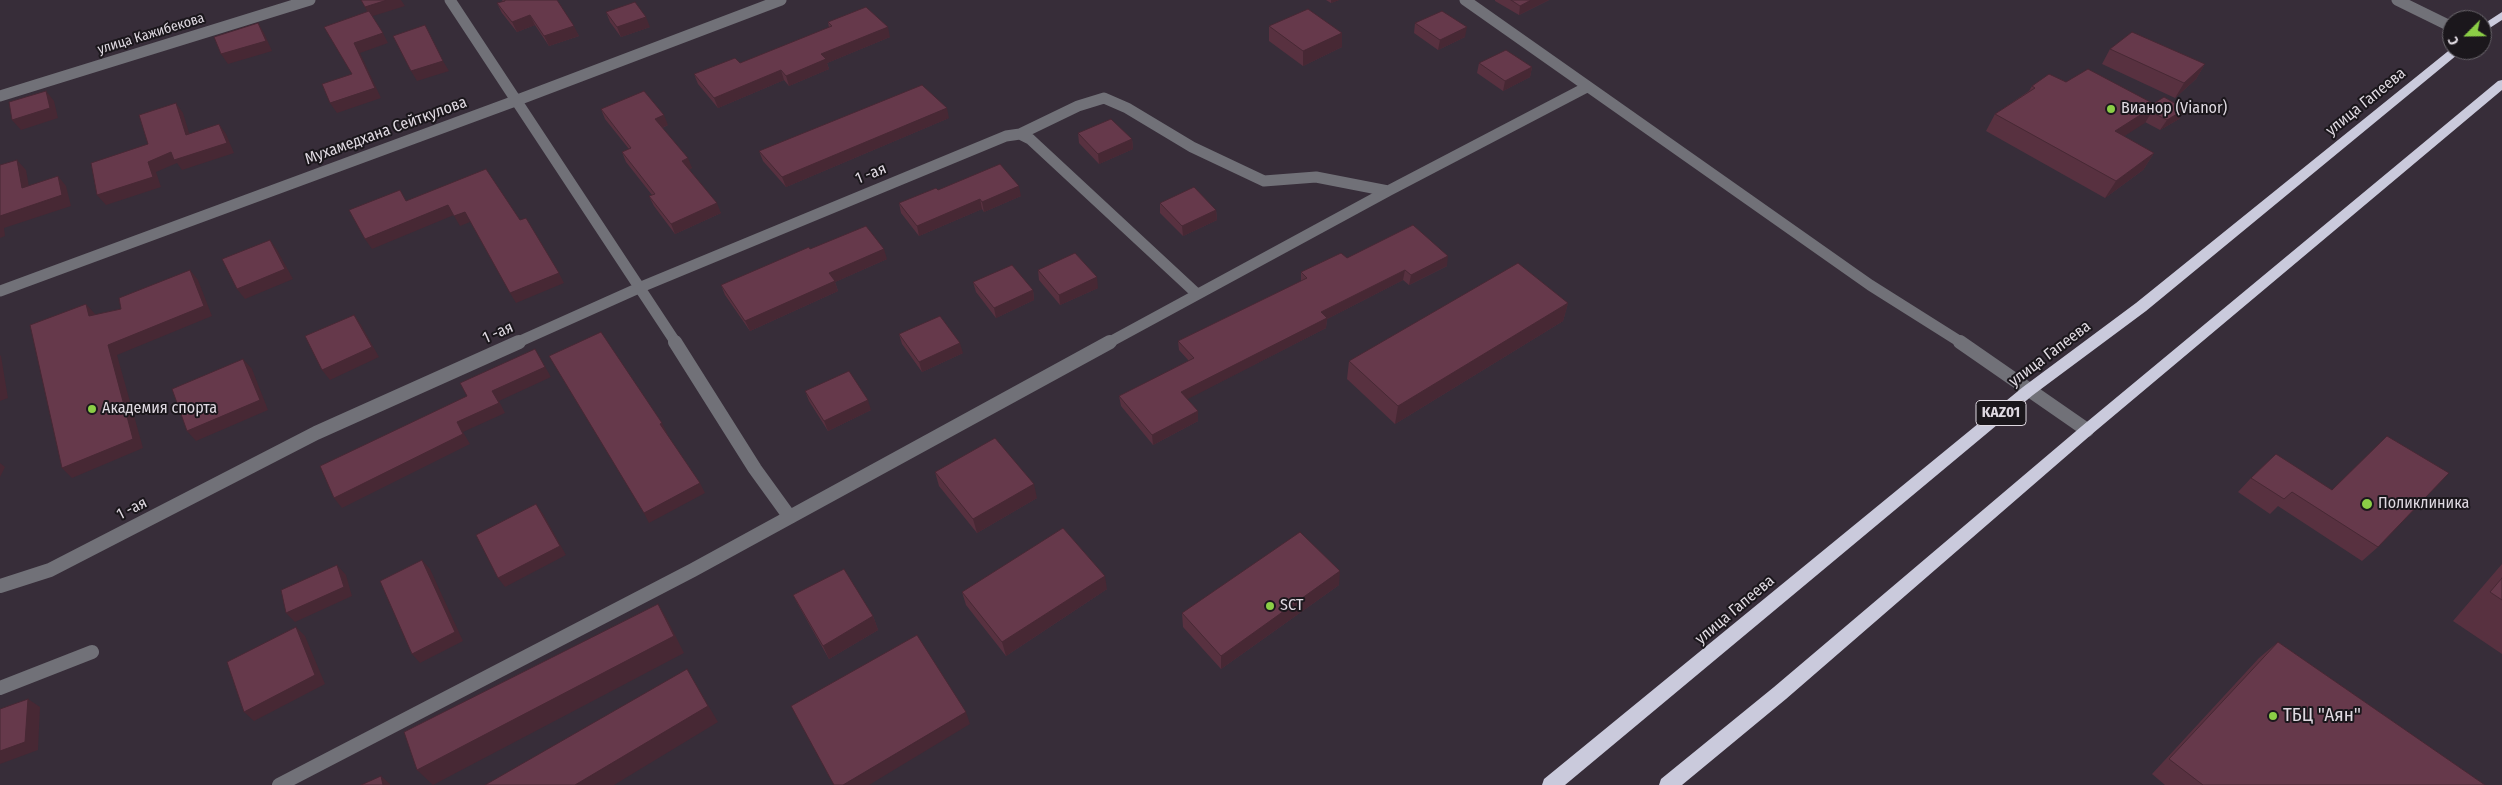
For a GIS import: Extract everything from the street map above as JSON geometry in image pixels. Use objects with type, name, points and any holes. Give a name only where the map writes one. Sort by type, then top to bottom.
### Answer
[{"type":"highway","name":"улица Гапеева","points":[[1551,785],[2028,391],[2141,307],[2445,60]]},
{"type":"highway","points":[[1668,785],[1796,680],[2087,430],[2502,84]]},
{"type":"street","name":"улица Кажибекова","points":[[0,96],[310,0]]},
{"type":"street","points":[[450,0],[640,287],[755,469],[789,516]]},
{"type":"street","name":"Мухамедхана Сейткулова","points":[[0,291],[516,101],[782,0]]},
{"type":"street","points":[[1465,0],[1749,198],[1870,285],[1959,341],[2028,391],[2087,430]]},
{"type":"street","points":[[2397,0],[2442,22]]},
{"type":"street","points":[[279,785],[693,570],[1197,294],[1388,191],[1588,87]]},
{"type":"street","name":"1 -ая","points":[[0,586],[50,570],[316,433],[640,287],[1006,136],[1020,134],[1078,106],[1104,98],[1127,108],[1192,147],[1264,181],[1316,177],[1388,191]]},
{"type":"street","points":[[1020,134],[1030,140],[1197,294]]},
{"type":"street","points":[[0,688],[92,652]]},
{"type":"building","points":[[361,0],[387,0],[365,7]]},
{"type":"building","points":[[505,0],[557,0],[574,26],[544,36],[530,15],[512,22],[497,3]]},
{"type":"building","points":[[1511,0],[1531,0],[1520,6]]},
{"type":"building","points":[[635,2],[646,17],[617,27],[606,12]]},
{"type":"building","points":[[866,7],[888,27],[821,54],[826,59],[786,76],[781,70],[714,98],[694,74],[735,58],[740,63],[832,26],[828,22]]},
{"type":"building","points":[[1308,9],[1342,33],[1303,51],[1269,26]]},
{"type":"building","points":[[369,11],[383,33],[354,43],[375,88],[330,103],[322,84],[352,74],[324,27]]},
{"type":"building","points":[[1442,11],[1467,27],[1440,40],[1415,23]]},
{"type":"building","points":[[258,23],[266,41],[221,54],[214,37]]},
{"type":"building","points":[[425,25],[443,61],[411,71],[393,36]]},
{"type":"building","points":[[2132,32],[2205,64],[2184,83],[2110,49]]},
{"type":"building","points":[[1506,50],[1532,67],[1505,81],[1479,63]]},
{"type":"building","points":[[2088,69],[2156,105],[2115,131],[2154,153],[2116,181],[1995,114],[2035,88],[2032,86],[2049,74],[2066,82]]},
{"type":"building","points":[[922,85],[947,108],[782,177],[759,151]]},
{"type":"building","points":[[46,91],[50,108],[12,120],[9,102]]},
{"type":"building","points":[[644,91],[664,115],[655,119],[688,158],[682,161],[717,203],[671,224],[649,196],[655,194],[622,152],[631,148],[601,109]]},
{"type":"building","points":[[2164,97],[2185,109],[2167,120],[2151,112],[2156,105],[2153,104]]},
{"type":"building","points":[[176,103],[186,135],[219,124],[227,143],[174,160],[171,152],[148,162],[153,177],[97,195],[91,163],[148,144],[139,115]]},
{"type":"building","points":[[1111,119],[1132,139],[1098,154],[1078,133]]},
{"type":"building","points":[[17,160],[22,188],[58,176],[62,195],[0,216],[0,165]]},
{"type":"building","points":[[1000,164],[1019,186],[982,202],[980,199],[917,226],[899,203],[936,188],[938,190]]},
{"type":"building","points":[[486,169],[520,220],[526,218],[559,273],[510,293],[465,212],[454,216],[448,205],[365,239],[349,210],[400,190],[406,201]]},
{"type":"building","points":[[1194,187],[1216,210],[1182,226],[1160,203]]},
{"type":"building","points":[[1413,225],[1448,256],[1411,275],[1405,270],[1321,312],[1327,318],[1181,392],[1198,411],[1152,435],[1119,396],[1194,358],[1178,341],[1307,278],[1301,272],[1341,253],[1347,258]]},
{"type":"building","points":[[866,226],[884,249],[829,273],[835,281],[745,321],[721,285],[809,247],[810,249]]},
{"type":"building","points":[[270,240],[285,269],[237,289],[222,259]]},
{"type":"building","points":[[1075,253],[1097,277],[1059,295],[1038,270]]},
{"type":"building","points":[[1518,263],[1568,303],[1398,406],[1349,361]]},
{"type":"building","points":[[1012,265],[1033,290],[994,308],[973,282]]},
{"type":"building","points":[[190,270],[204,306],[108,345],[133,439],[62,468],[30,325],[86,304],[89,316],[121,309],[119,298]]},
{"type":"building","points":[[354,315],[372,347],[322,370],[305,336]]},
{"type":"building","points":[[940,316],[960,343],[919,362],[899,334]]},
{"type":"building","points":[[601,332],[700,483],[644,513],[549,356]]},
{"type":"building","points":[[535,349],[545,367],[492,391],[499,403],[457,422],[463,434],[334,498],[320,466],[467,396],[460,383]]},
{"type":"building","points":[[243,359],[260,400],[187,431],[172,389]]},
{"type":"building","points":[[849,371],[868,400],[824,421],[805,391]]},
{"type":"building","points":[[2387,436],[2449,473],[2378,547],[2292,492],[2284,499],[2251,478],[2276,454],[2332,490]]},
{"type":"building","points":[[995,438],[1034,484],[973,519],[935,472]]},
{"type":"building","points":[[536,504],[560,546],[498,578],[476,535]]},
{"type":"building","points":[[1063,528],[1105,576],[1002,642],[962,592]]},
{"type":"building","points":[[1300,532],[1340,571],[1221,656],[1182,613]]},
{"type":"building","points":[[422,560],[455,632],[412,654],[380,581]]},
{"type":"building","points":[[337,565],[344,587],[286,613],[281,590]]},
{"type":"building","points":[[844,569],[873,616],[823,646],[793,595]]},
{"type":"building","points":[[2502,578],[2502,600],[2490,592]]},
{"type":"building","points":[[658,604],[674,636],[417,770],[404,732]]},
{"type":"building","points":[[296,627],[315,675],[244,712],[227,662]]},
{"type":"building","points":[[917,635],[966,712],[843,785],[834,785],[791,706]]},
{"type":"building","name":"ТБЦ \"Аян\"","points":[[2278,642],[2485,785],[2203,785],[2169,759]]},
{"type":"building","points":[[687,669],[708,706],[575,785],[485,785]]},
{"type":"building","points":[[28,699],[25,742],[0,751],[0,709]]},
{"type":"building","points":[[381,776],[383,785],[361,785]]},
{"type":"place","name":"Вианор (Vianor)","points":[[2111,109]]},
{"type":"place","name":"Академия спорта","points":[[92,409]]},
{"type":"place","name":"Поликлиника","points":[[2367,504]]},
{"type":"place","name":"SCT","points":[[1270,606]]},
{"type":"place","name":"ТБЦ \"Аян\"","points":[[2273,716]]}]
